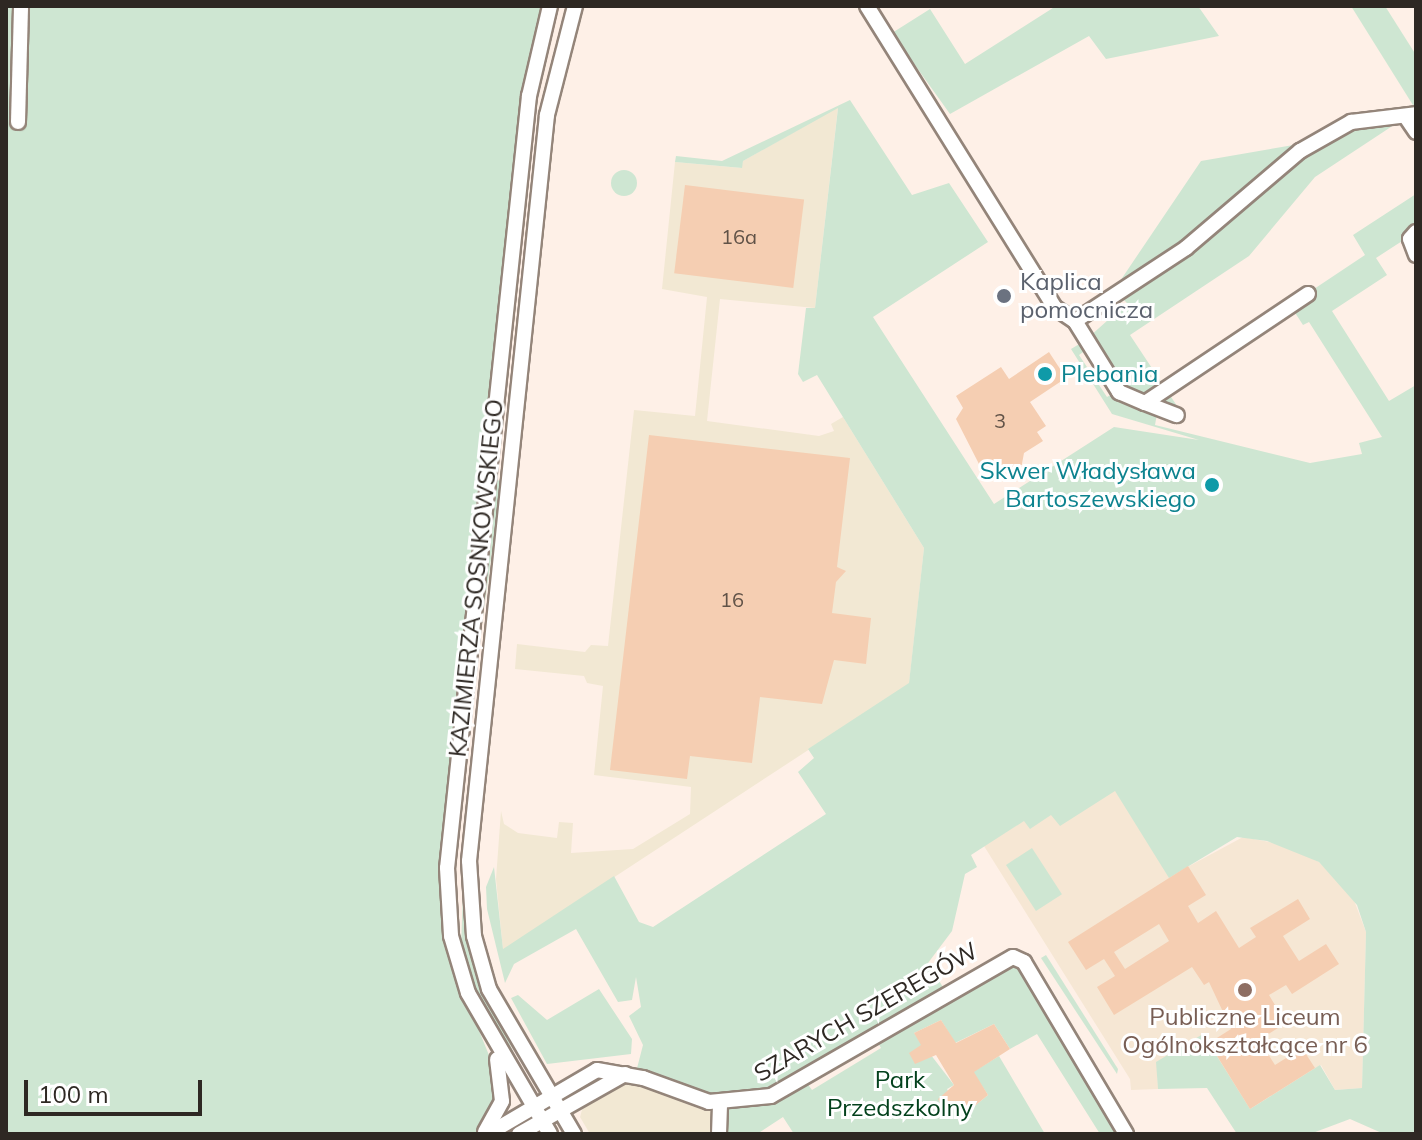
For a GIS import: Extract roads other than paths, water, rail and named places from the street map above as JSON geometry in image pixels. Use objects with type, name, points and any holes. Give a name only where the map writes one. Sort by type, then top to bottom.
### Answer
[{"type":"street","points":[[18,122],[21,6]]},
{"type":"street","points":[[549,6],[574,7]]},
{"type":"street","name":"KAZIMIERZA SOSNKOWSKIEGO","points":[[546,1127],[483,1025],[451,936],[447,868],[529,96],[549,6]]},
{"type":"street","points":[[867,6],[1054,307],[1075,321],[1119,392],[1177,415]]},
{"type":"street","name":"KAZIMIERZA SOSNKOWSKIEGO","points":[[574,7],[547,115],[469,861],[474,936],[486,980],[574,1134]]},
{"type":"street","points":[[1075,321],[1186,248],[1300,151],[1351,122],[1411,115],[1416,132]]},
{"type":"street","points":[[1416,232],[1410,239],[1416,255]]},
{"type":"street","points":[[1145,403],[1308,294]]},
{"type":"street","name":"SZARYCH SZEREGÓW","points":[[486,1134],[549,1094],[597,1070],[625,1074],[720,1102],[778,1093],[1013,957],[1024,962],[1126,1134]]},
{"type":"street","points":[[483,1025],[503,1093],[486,1134]]},
{"type":"street","points":[[519,1134],[546,1127],[559,1111],[625,1074]]},
{"type":"street","points":[[719,1134],[720,1102]]},
{"type":"place","name":"Kaplica pomocnicza","points":[[1004,296]]},
{"type":"place","name":"Plebania","points":[[1045,374]]},
{"type":"place","name":"Skwer Władysława Bartoszewskiego","points":[[1212,485]]},
{"type":"place","name":"Publiczne Liceum Ogólnokształcące nr 6","points":[[1245,990]]},
{"type":"park label","name":"Park Przedszkolny","points":[[900,1094]]}]
